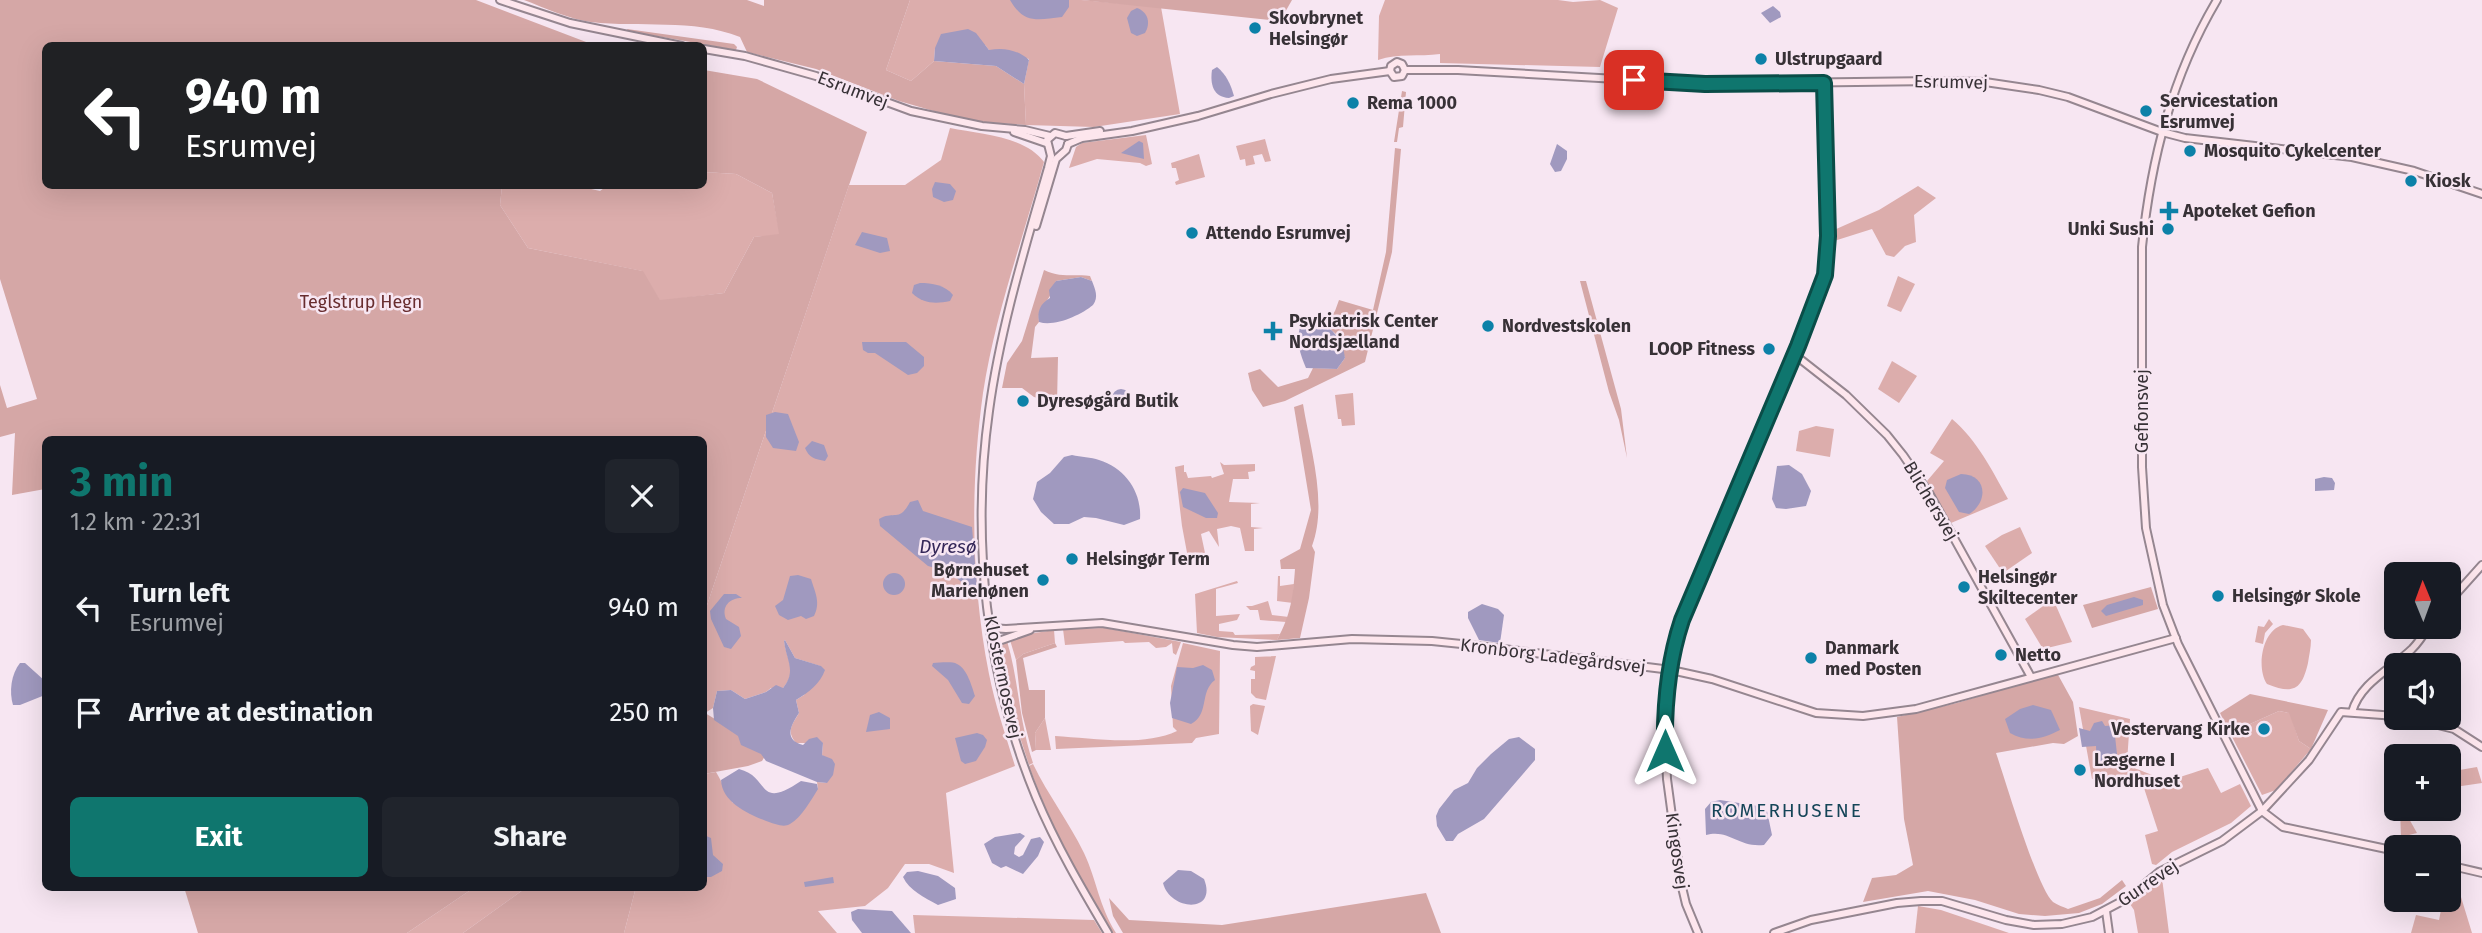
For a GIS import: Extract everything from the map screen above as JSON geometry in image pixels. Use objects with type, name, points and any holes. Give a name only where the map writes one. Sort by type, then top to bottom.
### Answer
[{"type":"main road","points":[[499,0],[583,26],[662,42]]},
{"type":"main road","name":"Gefionsvej","points":[[2217,0],[2185,60],[2162,132],[2149,189],[2142,247],[2143,502],[2153,567],[2163,605],[2176,638],[2262,811]]},
{"type":"main road","name":"Esrumvej","points":[[707,50],[745,56],[816,76],[911,111],[1002,129],[1046,143]]},
{"type":"main road","points":[[1397,62],[1402,64],[1405,70],[1398,78],[1392,76],[1390,71],[1392,64],[1397,62]]},
{"type":"main road","name":"Esrumvej","points":[[1405,70],[1458,70],[1705,84],[1958,81],[2001,84],[2068,97],[2162,132],[2217,143],[2352,157],[2414,171],[2482,194]]},
{"type":"main road","points":[[1068,144],[1082,138],[1185,120],[1331,79],[1390,71]]},
{"type":"main road","name":"Kingosvej","points":[[1698,933],[1681,883],[1667,779],[1665,735],[1671,670],[1677,636],[1692,593],[1816,303],[1825,275],[1828,191],[1824,83]]},
{"type":"main road","points":[[1066,136],[1066,150],[1061,154],[1050,152],[1046,143],[1050,136],[1058,133],[1066,136],[1143,128]]},
{"type":"main road","name":"Esrumvej","points":[[1002,129],[1025,130],[1050,136]]},
{"type":"main road","name":"Klostermosevej","points":[[1050,152],[1048,169],[996,369],[985,439],[982,541],[990,628],[1004,697],[1035,796],[1079,884],[1108,933]]},
{"type":"main road","name":"Klostermosevej","points":[[1030,237],[1034,232],[1056,159],[1061,154]]},
{"type":"main road","name":"Blichersvej","points":[[1794,355],[1846,395],[1903,454],[1929,494],[2031,677]]},
{"type":"main road","points":[[2461,588],[2482,565]]},
{"type":"main road","name":"Kronborg Ladegårdsvej","points":[[990,628],[1102,623],[1257,647],[1352,639],[1432,641],[1671,670],[1712,679],[1816,713],[1847,716],[1916,709],[2176,638]]},
{"type":"main road","name":"Kronborg Ladegårdsvej","points":[[993,643],[1042,626]]},
{"type":"main road","name":"Gurrevej","points":[[1774,933],[1811,920],[1897,903],[1921,901],[1942,901],[2006,920],[2034,925],[2078,921],[2106,911],[2159,872],[2222,841],[2262,811],[2309,760],[2339,713],[2352,712],[2358,695],[2415,647],[2420,639]]},
{"type":"main road","points":[[2352,712],[2384,715]]},
{"type":"main road","points":[[2456,730],[2482,747]]},
{"type":"main road","points":[[2262,811],[2283,827],[2384,848]]},
{"type":"main road","points":[[2461,868],[2482,873]]},
{"type":"main road","points":[[2106,911],[2109,933]]},
{"type":"shaded area","points":[[910,0],[1081,0],[1161,7],[1180,114],[1094,127],[1026,125],[1024,84],[1029,59],[989,50],[985,45],[935,48],[934,61],[911,81],[886,70]]},
{"type":"shaded area","points":[[1385,0],[1600,0],[1618,8],[1600,67],[1440,63],[1440,54],[1378,60],[1379,16]]},
{"type":"shaded area","points":[[950,128],[1014,141],[1036,153],[1044,162],[988,364],[979,428],[974,498],[976,569],[983,640],[994,697],[1015,766],[946,793],[954,873],[929,864],[905,864],[888,888],[865,906],[818,911],[837,933],[624,933],[635,891],[707,891],[707,774],[716,772],[733,803],[818,789],[817,782],[827,783],[826,758],[822,755],[823,743],[796,743],[791,731],[799,713],[796,700],[804,695],[820,666],[795,658],[785,640],[791,671],[783,688],[771,688],[745,699],[731,690],[717,691],[713,708],[707,712],[707,605],[849,185],[905,185],[941,160]]},
{"type":"shaded area","points":[[1146,135],[1152,164],[1146,166],[1140,163],[1097,159],[1069,168],[1076,147],[1082,143]]},
{"type":"shaded area","points":[[1265,139],[1271,161],[1265,162],[1262,154],[1253,156],[1255,164],[1246,166],[1245,159],[1240,160],[1236,146]]},
{"type":"shaded area","points":[[1199,154],[1205,177],[1176,185],[1175,182],[1179,180],[1176,168],[1172,168],[1171,163]]},
{"type":"shaded area","points":[[707,172],[736,174],[772,193],[780,235],[754,237],[724,293],[660,301],[642,271],[528,248],[500,205],[502,189],[707,189]]},
{"type":"shaded area","points":[[1918,186],[1936,198],[1914,215],[1916,242],[1905,246],[1894,257],[1886,255],[1872,229],[1834,241],[1834,230],[1879,210]]},
{"type":"shaded area","points":[[1898,276],[1915,284],[1901,312],[1887,306]]},
{"type":"shaded area","points":[[1892,361],[1917,376],[1899,403],[1878,389]]},
{"type":"shaded area","points":[[1353,393],[1355,425],[1342,426],[1341,419],[1338,419],[1335,395]]},
{"type":"shaded area","points":[[1952,419],[1990,466],[2008,499],[1951,523],[1927,481],[1944,461],[1930,453]]},
{"type":"shaded area","points":[[1816,426],[1834,429],[1830,457],[1796,451],[1799,431]]},
{"type":"shaded area","points":[[1220,462],[1224,465],[1255,464],[1255,471],[1248,472],[1249,479],[1233,479],[1229,502],[1260,503],[1251,504],[1251,527],[1263,528],[1254,529],[1254,551],[1245,551],[1240,528],[1231,526],[1217,529],[1219,547],[1209,531],[1201,534],[1205,553],[1188,558],[1175,467],[1184,465],[1188,478],[1212,478],[1224,474]]},
{"type":"shaded area","points":[[2020,527],[2032,553],[2003,573],[1985,546]]},
{"type":"shaded area","points":[[1278,576],[1280,586],[1294,584],[1293,603],[1277,601]]},
{"type":"shaded area","points":[[1237,581],[1238,583],[1216,589],[1216,616],[1240,614],[1237,620],[1219,624],[1219,631],[1233,632],[1235,635],[1280,634],[1277,640],[1217,637],[1197,633],[1195,594]]},
{"type":"shaded area","points":[[2053,599],[2072,642],[2043,649],[2025,619]]},
{"type":"shaded area","points":[[1268,601],[1272,615],[1289,617],[1286,622],[1260,620],[1258,610],[1250,610],[1246,606]]},
{"type":"shaded area","points":[[2269,619],[2273,624],[2265,633],[2263,644],[2255,642],[2258,626],[2264,627]]},
{"type":"shaded area","points":[[2283,625],[2303,629],[2311,640],[2303,679],[2300,684],[2290,689],[2267,684],[2262,669],[2266,642],[2276,628]]},
{"type":"shaded area","points":[[1105,628],[1181,642],[1176,655],[1173,653],[1172,643],[1156,648],[1149,642],[1123,641],[1065,645],[1063,629]]},
{"type":"shaded area","points":[[1054,630],[1055,643],[1023,654],[1016,660],[1010,640],[1022,635]]},
{"type":"shaded area","points":[[1007,641],[1033,763],[1029,765],[1009,703],[997,648]]},
{"type":"shaded area","points":[[1183,643],[1220,651],[1219,734],[1196,738],[1192,743],[1056,749],[1055,736],[1133,740],[1164,736],[1177,731],[1173,727],[1171,686]]},
{"type":"shaded area","points":[[1276,656],[1266,700],[1256,698],[1251,693],[1251,679],[1255,679],[1255,671],[1250,670],[1255,665],[1255,657]]},
{"type":"shaded area","points":[[1250,706],[1265,706],[1258,735],[1251,731]]},
{"type":"shaded area","points":[[2079,707],[2130,719],[2127,762],[2134,768],[2171,778],[2208,768],[2221,793],[2240,784],[2251,806],[2231,823],[2172,852],[2156,865],[2152,864],[2145,835],[2158,831],[2144,788],[2131,776],[2092,779]]},
{"type":"shaded area","points":[[2279,711],[2290,713],[2299,741],[2311,749],[2276,790],[2262,795],[2230,733]]},
{"type":"shaded area","points":[[1045,718],[1051,750],[1036,750],[1035,733]]},
{"type":"shaded area","points":[[1033,764],[1084,853],[1116,933],[1112,933],[1066,852],[1037,788],[1029,766]]},
{"type":"shaded area","points":[[2477,767],[2482,783],[2461,786],[2461,770]]},
{"type":"shaded area","points":[[2400,821],[2410,821],[2417,833],[2401,835]]},
{"type":"shaded area","points":[[2162,878],[2169,933],[2138,933],[2134,910],[2130,904]]},
{"type":"shaded area","points":[[469,891],[521,891],[463,933],[407,933]]},
{"type":"shaded area","points":[[2461,897],[2472,933],[2411,933],[2416,915],[2439,920],[2441,912],[2461,912]]},
{"type":"shaded area","points":[[1918,906],[1941,910],[2009,933],[1915,933]]},
{"type":"shaded area","points":[[913,915],[1094,920],[1102,933],[915,933]]},
{"type":"green space","name":"Teglstrup Hegn","points":[[0,0],[476,0],[586,42],[42,42],[42,189],[502,189],[500,205],[528,248],[643,271],[660,300],[724,293],[754,237],[779,234],[772,193],[736,174],[707,172],[707,71],[757,79],[867,132],[707,605],[707,436],[42,436],[42,490],[12,495],[15,433],[0,437],[0,385],[7,408],[37,399],[0,279]]},
{"type":"green space","points":[[524,0],[747,0],[764,6],[764,0],[910,0],[886,70],[911,81],[934,61],[996,66],[1024,84],[1026,125],[984,122],[899,101],[816,69],[747,52],[740,37],[722,31],[685,25],[583,21]]},
{"type":"green space","points":[[1081,0],[1292,0],[1280,21]]},
{"type":"green space","points":[[627,29],[734,44],[737,47],[736,50],[707,45],[707,42],[691,42]]},
{"type":"green space","points":[[1402,91],[1406,92],[1403,127],[1399,128],[1397,142],[1394,142]]},
{"type":"green space","points":[[1395,148],[1401,149],[1392,252],[1365,362],[1285,401],[1263,407],[1252,390],[1248,373],[1260,369],[1278,387],[1308,378],[1313,368],[1337,369],[1345,358],[1336,334],[1325,325],[1339,300],[1373,310],[1386,252]]},
{"type":"green space","points":[[1044,270],[1061,275],[1090,276],[1092,281],[1081,277],[1056,281],[1040,309],[1031,358],[1058,357],[1057,403],[1034,397],[1022,388],[1002,388],[1007,363],[1022,341]]},
{"type":"green space","points":[[1580,281],[1586,281],[1621,409],[1627,458],[1619,420]]},
{"type":"green space","points":[[1303,404],[1318,494],[1312,546],[1315,552],[1300,638],[1277,640],[1290,605],[1295,569],[1281,569],[1280,560],[1300,549],[1311,510],[1294,407]]},
{"type":"green space","points":[[2151,587],[2158,609],[2092,628],[2083,605]]},
{"type":"green space","points":[[1055,643],[1057,647],[1023,658],[1029,690],[1045,690],[1045,718],[1035,733],[1036,750],[1032,752],[1022,713],[1016,660],[1023,654]]},
{"type":"green space","points":[[2057,673],[2073,702],[2078,736],[2064,744],[2053,743],[1996,753],[2030,856],[2046,893],[2053,902],[2068,909],[2100,898],[2122,880],[2126,886],[2102,904],[2079,913],[2045,916],[2019,914],[1975,900],[1928,891],[1863,902],[1872,878],[1896,875],[1913,865],[1904,819],[1897,717],[1957,703]]},
{"type":"green space","points":[[2250,694],[2328,710],[2311,749],[2299,741],[2289,713],[2279,711],[2230,733],[2220,713]]},
{"type":"green space","points":[[707,714],[768,751],[762,761],[707,773]]},
{"type":"green space","points":[[185,891],[469,891],[407,933],[198,933]]},
{"type":"green space","points":[[521,891],[635,891],[624,933],[463,933]]},
{"type":"green space","points":[[1426,893],[1441,933],[1123,933],[1113,916],[1109,898],[1129,920],[1222,925]]},
{"type":"water","points":[[1010,0],[1069,0],[1069,7],[1062,17],[1032,19],[1015,8]]},
{"type":"water","points":[[1773,6],[1780,12],[1781,17],[1770,23],[1761,13]]},
{"type":"water","points":[[1137,8],[1144,12],[1148,22],[1145,33],[1137,36],[1131,33],[1127,18],[1131,11]]},
{"type":"water","points":[[968,29],[976,33],[989,50],[1010,50],[1029,60],[1024,84],[996,66],[934,61],[935,48],[941,34]]},
{"type":"water","points":[[1217,67],[1228,80],[1234,96],[1224,97],[1214,89],[1212,70]]},
{"type":"water","points":[[1139,141],[1143,143],[1144,159],[1121,153]]},
{"type":"water","points":[[1557,144],[1567,151],[1567,159],[1561,171],[1555,172],[1550,164]]},
{"type":"water","points":[[935,182],[950,184],[956,191],[953,200],[944,202],[933,197]]},
{"type":"water","points":[[862,232],[887,238],[890,251],[880,253],[855,245]]},
{"type":"water","points":[[1081,277],[1092,281],[1096,296],[1093,305],[1067,319],[1052,323],[1039,322],[1040,308],[1050,298],[1049,290],[1056,281]]},
{"type":"water","points":[[914,285],[938,285],[953,295],[950,301],[925,301],[912,293]]},
{"type":"water","points":[[1317,321],[1332,331],[1342,346],[1345,358],[1337,369],[1306,368],[1299,348],[1300,327]]},
{"type":"water","points":[[862,342],[906,342],[924,357],[924,366],[917,373],[908,375],[875,353],[863,350]]},
{"type":"water","points":[[1121,389],[1129,394],[1130,398],[1125,406],[1121,407],[1113,402],[1112,398],[1117,390]]},
{"type":"water","points":[[775,412],[788,414],[799,442],[796,451],[773,448],[766,437],[766,415]]},
{"type":"water","points":[[812,441],[824,445],[828,456],[825,461],[808,454],[805,448]]},
{"type":"water","points":[[1072,455],[1099,460],[1124,475],[1135,491],[1140,519],[1124,525],[1084,517],[1069,524],[1054,524],[1041,512],[1033,499],[1037,482],[1050,473],[1064,457]]},
{"type":"water","points":[[1789,465],[1802,474],[1811,491],[1806,506],[1776,508],[1772,499],[1777,466]]},
{"type":"water","points":[[1961,474],[1976,479],[1982,489],[1980,503],[1969,514],[1959,512],[1945,488],[1947,480]]},
{"type":"water","points":[[2332,478],[2335,483],[2334,490],[2315,491],[2315,479]]},
{"type":"water","points":[[1183,488],[1205,493],[1218,513],[1217,518],[1206,518],[1183,507],[1180,492]]},
{"type":"water","name":"Dyresø","points":[[918,500],[923,511],[972,527],[977,587],[969,588],[949,572],[928,566],[880,526],[879,519],[899,514],[910,502]]},
{"type":"water","points":[[894,573],[902,576],[905,584],[902,592],[894,595],[886,592],[883,584],[886,576]]},
{"type":"water","points":[[798,575],[811,579],[817,607],[814,616],[788,620],[779,615],[775,606],[783,600],[790,576]]},
{"type":"water","points":[[724,594],[736,594],[742,598],[730,601],[725,610],[726,619],[739,627],[741,636],[731,649],[724,647],[711,619],[710,611]]},
{"type":"water","points":[[2134,597],[2143,600],[2143,605],[2106,616],[2101,611],[2107,605]]},
{"type":"water","points":[[1482,604],[1498,609],[1504,615],[1500,643],[1479,640],[1468,618],[1468,612]]},
{"type":"water","points":[[785,640],[795,658],[821,666],[825,670],[814,687],[796,700],[799,713],[790,732],[793,740],[803,745],[809,739],[817,737],[823,743],[822,755],[832,759],[835,764],[833,775],[827,783],[817,782],[766,761],[761,754],[741,745],[738,736],[714,720],[713,708],[717,691],[731,690],[745,699],[766,692],[776,685],[783,688],[790,671]]},
{"type":"water","points":[[20,663],[25,663],[42,678],[42,696],[13,705],[11,694],[15,672]]},
{"type":"water","points":[[933,663],[955,663],[964,669],[975,696],[969,704],[962,703],[948,680],[932,666]]},
{"type":"water","points":[[1203,665],[1212,670],[1215,680],[1207,691],[1201,715],[1191,724],[1172,718],[1170,703],[1177,667],[1193,668]]},
{"type":"water","points":[[2033,705],[2051,710],[2060,730],[2035,739],[2010,733],[2005,719],[2020,709]]},
{"type":"water","points":[[879,712],[890,718],[890,729],[866,732],[870,715]]},
{"type":"water","points":[[2102,721],[2105,726],[2117,725],[2117,754],[2110,765],[2097,768],[2096,746],[2082,747],[2079,728],[2090,731],[2094,723]]},
{"type":"water","points":[[977,733],[987,740],[985,747],[976,761],[965,764],[961,761],[955,738]]},
{"type":"water","points":[[1519,737],[1535,749],[1535,760],[1484,819],[1458,834],[1453,841],[1446,841],[1437,826],[1436,816],[1439,809],[1454,790],[1468,783],[1477,768],[1491,754],[1509,739]]},
{"type":"water","points":[[739,769],[756,778],[770,792],[777,793],[801,781],[817,784],[818,789],[794,821],[788,825],[777,825],[746,812],[726,795],[721,780]]},
{"type":"water","points":[[1720,800],[1758,806],[1767,811],[1772,835],[1764,845],[1747,844],[1722,834],[1706,835],[1705,809],[1711,802]]},
{"type":"water","points":[[1020,833],[1025,836],[1015,847],[1014,854],[1019,857],[1023,855],[1031,839],[1040,837],[1044,842],[1038,856],[1023,874],[992,863],[984,844],[995,837]]},
{"type":"water","points":[[707,836],[711,838],[713,855],[723,864],[722,871],[707,877]]},
{"type":"water","points":[[1178,870],[1191,871],[1204,879],[1207,890],[1199,903],[1183,903],[1167,892],[1163,883]]},
{"type":"water","points":[[918,871],[938,876],[955,888],[956,899],[938,905],[918,893],[903,877],[907,872]]},
{"type":"water","points":[[833,877],[834,883],[805,887],[804,882]]},
{"type":"water","points":[[858,909],[892,911],[911,933],[862,933],[852,920],[851,912]]},
{"type":"place","name":"Skovbrynet Helsingør","points":[[1255,28]]},
{"type":"place","name":"Ulstrupgaard","points":[[1761,59]]},
{"type":"place","name":"Rema 1000","points":[[1353,103]]},
{"type":"place","name":"Servicestation Esrumvej","points":[[2146,111]]},
{"type":"place","name":"Mosquito Cykelcenter","points":[[2190,151]]},
{"type":"place","name":"Kiosk","points":[[2411,181]]},
{"type":"place","name":"Apoteket Gefion","points":[[2169,211]]},
{"type":"place","name":"Unki Sushi","points":[[2168,229]]},
{"type":"place","name":"Attendo Esrumvej","points":[[1192,233]]},
{"type":"place","name":"Nordvestskolen","points":[[1488,326]]},
{"type":"place","name":"Psykiatrisk Center Nordsjælland","points":[[1273,331]]},
{"type":"place","name":"LOOP Fitness","points":[[1769,349]]},
{"type":"place","name":"Dyresøgård Butik","points":[[1023,401]]},
{"type":"place","name":"Helsingør Term","points":[[1072,559]]},
{"type":"place","name":"Børnehuset Mariehønen","points":[[1043,580]]},
{"type":"place","name":"Helsingør Skiltecenter","points":[[1964,587]]},
{"type":"place","name":"Helsingør Skole","points":[[2218,596]]},
{"type":"place","name":"Netto","points":[[2001,655]]},
{"type":"place","name":"Danmark med Posten","points":[[1811,658]]},
{"type":"place","name":"Vestervang Kirke","points":[[2264,729]]},
{"type":"place","name":"Lægerne I Nordhuset","points":[[2080,770]]},
{"type":"district","name":"ROMERHUSENE","points":[[1787,810]]},
{"type":"route","points":[[1634,80],[1755,85],[1824,83],[1828,191],[1825,275],[1816,303],[1682,620],[1668,686],[1665,751]]}]
